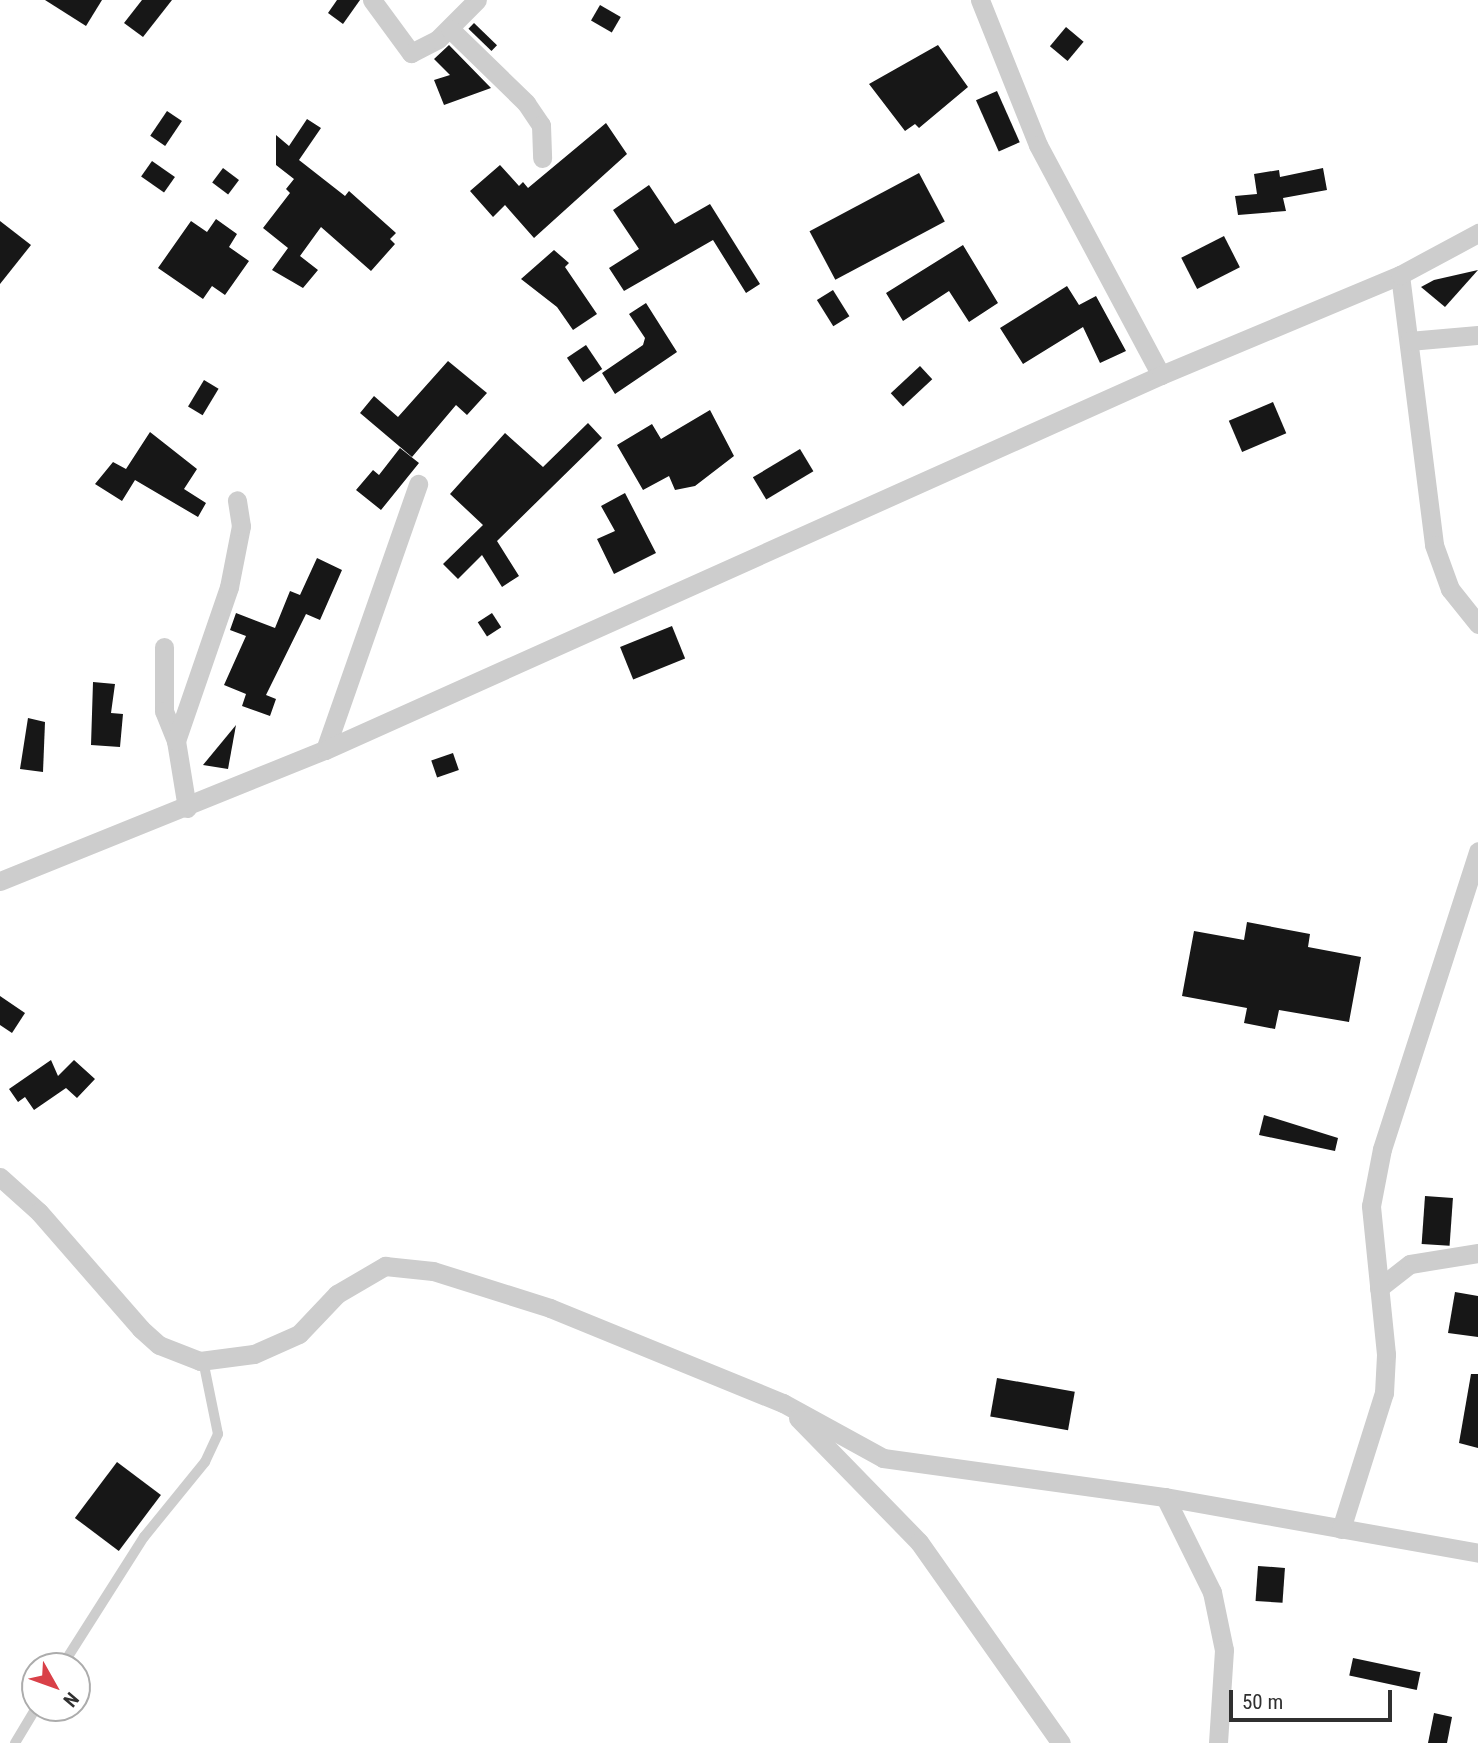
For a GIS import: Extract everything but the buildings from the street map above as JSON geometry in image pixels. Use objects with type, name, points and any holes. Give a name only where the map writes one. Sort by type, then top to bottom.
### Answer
[{"type":"street","points":[[372,0],[411,53],[450,29],[478,0]]},
{"type":"street","points":[[980,0],[1038,145],[1161,375]]},
{"type":"street","points":[[450,29],[526,103],[541,125],[542,158]]},
{"type":"street","points":[[0,881],[187,808],[325,750],[1161,375],[1400,275],[1478,233]]},
{"type":"street","points":[[1400,275],[1434,545],[1450,589],[1478,624]]},
{"type":"street","points":[[1409,341],[1478,335]]},
{"type":"street","points":[[325,750],[418,484]]},
{"type":"street","points":[[176,741],[229,587],[241,526],[237,500]]},
{"type":"street","points":[[164,647],[164,711],[176,741],[187,808]]},
{"type":"street","points":[[1341,1529],[1384,1394],[1386,1354],[1371,1206],[1382,1149],[1478,851]]},
{"type":"street","points":[[0,1177],[39,1212],[141,1329],[159,1345],[202,1360],[254,1354],[299,1334],[337,1294],[385,1266],[433,1271],[550,1308],[783,1403],[883,1458],[1165,1497],[1478,1553]]},
{"type":"street","points":[[1379,1288],[1410,1264],[1478,1252]]},
{"type":"street","points":[[783,1403],[919,1542],[1061,1743]]},
{"type":"street","points":[[1165,1497],[1212,1592],[1224,1650],[1218,1743]]},
{"type":"lane","points":[[71,1652],[144,1537],[205,1462],[218,1434],[202,1360]]},
{"type":"lane","points":[[15,1743],[28,1722]]}]
